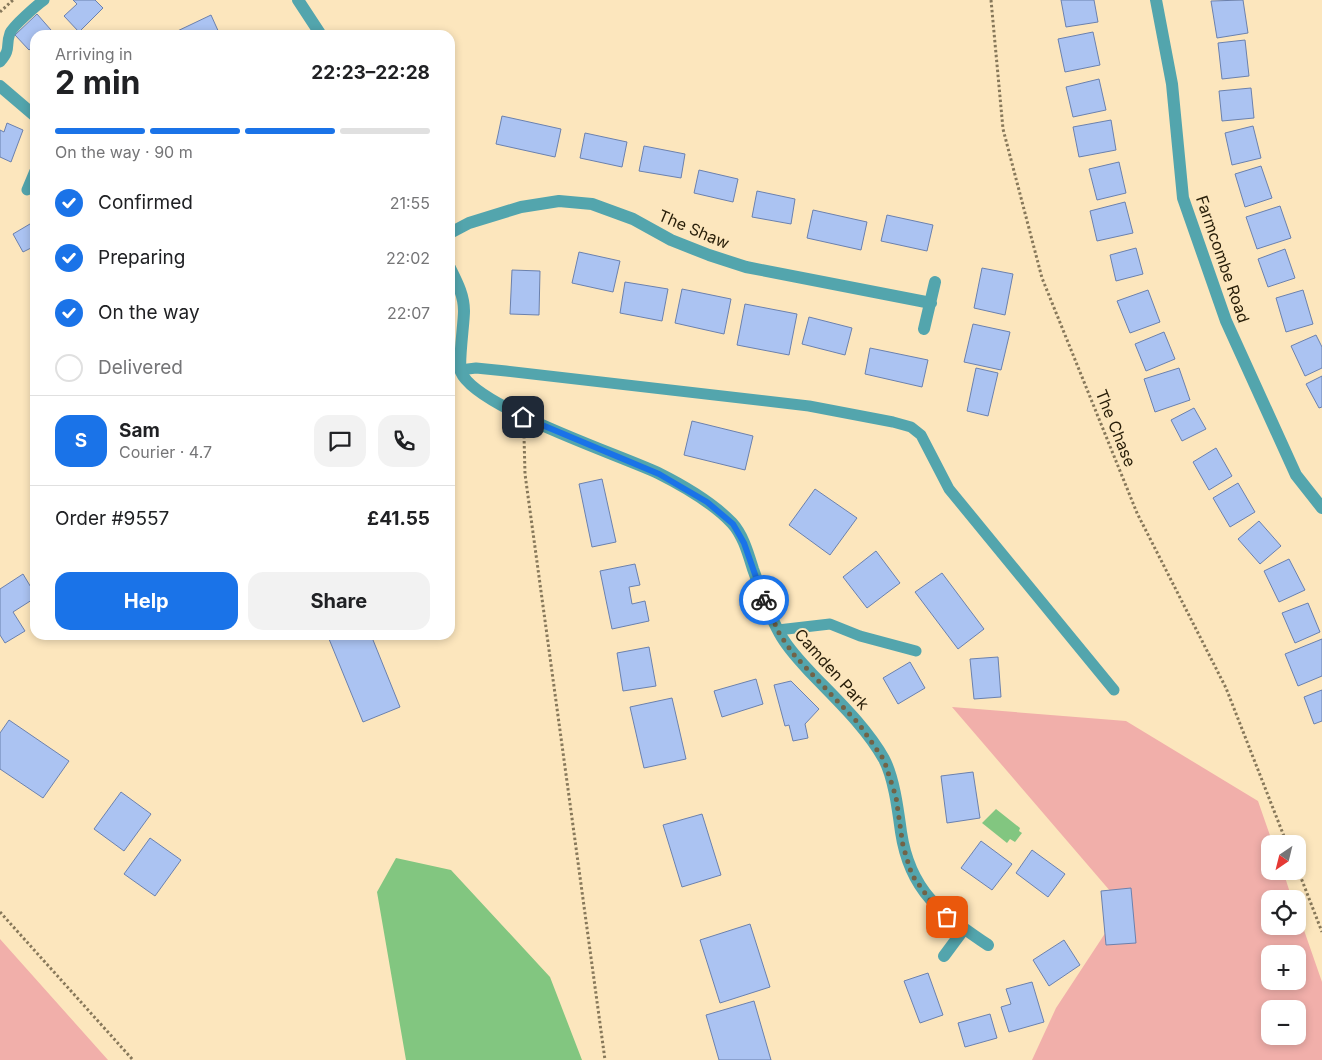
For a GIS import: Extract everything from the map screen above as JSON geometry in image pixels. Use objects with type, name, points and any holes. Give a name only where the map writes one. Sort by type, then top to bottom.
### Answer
[{"type":"street","points":[[298,0],[318,30]]},
{"type":"street","name":"Farmcombe Road","points":[[1156,0],[1172,84],[1184,198],[1226,321],[1296,475],[1322,508]]},
{"type":"street","points":[[0,86],[30,112]]},
{"type":"street","name":"The Shaw","points":[[455,230],[469,223],[521,207],[559,201],[592,204],[633,220],[671,240],[746,267],[931,303]]},
{"type":"street","points":[[455,279],[463,296],[464,312],[455,374]]},
{"type":"street","points":[[924,329],[935,282]]},
{"type":"street","name":"Camden Park","points":[[455,374],[494,402],[523,417],[659,474],[707,502],[733,524],[744,543],[765,601],[778,630],[795,656],[859,724],[884,760],[896,797],[903,846],[912,875],[930,900],[947,917],[988,946]]},
{"type":"street","points":[[944,956],[964,929]]},
{"type":"lane","points":[[0,62],[7,54],[11,32],[44,0]]},
{"type":"lane","points":[[455,374],[476,368],[506,370],[799,405],[911,427],[921,436],[949,489],[1114,690]]},
{"type":"lane","points":[[778,630],[830,624],[860,636],[916,651]]},
{"type":"path","points":[[0,12],[13,0]]},
{"type":"path","name":"The Chase","points":[[990,0],[1003,130],[1042,278],[1137,513],[1226,688],[1283,835]]},
{"type":"path","points":[[523,417],[526,474],[605,1060]]},
{"type":"path","points":[[1302,880],[1322,932]]},
{"type":"path","points":[[0,912],[133,1060]]},
{"type":"shaded area","points":[[952,707],[1126,721],[1258,801],[1270,835],[1261,835],[1261,880],[1286,880],[1289,890],[1261,890],[1261,935],[1306,935],[1322,982],[1322,1060],[1032,1060],[1056,1008],[1123,906]]},
{"type":"shaded area","points":[[996,809],[1020,828],[1019,831],[1022,833],[1015,842],[1010,839],[1007,843],[982,823]]},
{"type":"shaded area","points":[[396,858],[451,870],[550,977],[582,1060],[406,1060],[377,892]]},
{"type":"shaded area","points":[[0,939],[108,1060],[0,1060]]},
{"type":"building","points":[[73,0],[95,0],[103,8],[81,30],[77,30],[64,16],[77,4]]},
{"type":"building","points":[[1061,0],[1094,0],[1098,22],[1066,27]]},
{"type":"building","points":[[1243,0],[1248,33],[1217,38],[1211,1]]},
{"type":"building","points":[[37,14],[51,30],[30,30],[29,50],[15,35]]},
{"type":"building","points":[[211,15],[218,30],[180,30]]},
{"type":"building","points":[[1093,32],[1100,65],[1065,72],[1058,39]]},
{"type":"building","points":[[1245,40],[1249,76],[1222,79],[1218,43]]},
{"type":"building","points":[[1099,79],[1106,110],[1073,117],[1066,87]]},
{"type":"building","points":[[1251,88],[1254,118],[1222,121],[1219,91]]},
{"type":"building","points":[[502,116],[561,129],[555,157],[496,144]]},
{"type":"building","points":[[1111,120],[1116,150],[1079,157],[1073,127]]},
{"type":"building","points":[[7,123],[23,130],[11,162],[0,157],[0,130],[4,132]]},
{"type":"building","points":[[1253,126],[1261,158],[1232,165],[1225,133]]},
{"type":"building","points":[[585,133],[627,142],[622,167],[580,158]]},
{"type":"building","points":[[644,146],[685,154],[681,178],[639,171]]},
{"type":"building","points":[[1119,162],[1126,193],[1097,200],[1089,169]]},
{"type":"building","points":[[1261,166],[1272,198],[1245,207],[1235,174]]},
{"type":"building","points":[[699,170],[738,179],[733,202],[694,193]]},
{"type":"building","points":[[757,191],[795,199],[791,224],[752,217]]},
{"type":"building","points":[[1125,202],[1133,233],[1097,241],[1090,211]]},
{"type":"building","points":[[1280,206],[1291,238],[1257,249],[1246,217]]},
{"type":"building","points":[[813,210],[867,222],[861,250],[807,238]]},
{"type":"building","points":[[887,215],[933,225],[927,251],[881,241]]},
{"type":"building","points":[[30,224],[30,248],[23,252],[13,234]]},
{"type":"building","points":[[1136,248],[1143,274],[1116,281],[1110,255]]},
{"type":"building","points":[[1285,249],[1295,278],[1268,287],[1258,259]]},
{"type":"building","points":[[579,252],[620,261],[613,292],[572,283]]},
{"type":"building","points":[[982,268],[1013,274],[1005,315],[974,308]]},
{"type":"building","points":[[512,270],[540,271],[539,315],[510,314]]},
{"type":"building","points":[[625,282],[668,289],[662,321],[620,313]]},
{"type":"building","points":[[682,289],[731,299],[724,334],[675,323]]},
{"type":"building","points":[[1148,290],[1160,322],[1130,333],[1117,301]]},
{"type":"building","points":[[1303,290],[1313,324],[1286,332],[1276,298]]},
{"type":"building","points":[[745,304],[797,314],[789,355],[737,345]]},
{"type":"building","points":[[809,317],[852,328],[845,355],[802,344]]},
{"type":"building","points":[[973,324],[1010,332],[1001,370],[964,362]]},
{"type":"building","points":[[1164,332],[1175,359],[1146,371],[1135,344]]},
{"type":"building","points":[[1316,335],[1322,347],[1322,368],[1305,376],[1291,346]]},
{"type":"building","points":[[870,348],[928,360],[922,387],[865,374]]},
{"type":"building","points":[[976,368],[998,373],[988,416],[967,411]]},
{"type":"building","points":[[1179,368],[1190,400],[1155,412],[1144,379]]},
{"type":"building","points":[[1322,376],[1322,407],[1319,408],[1306,384]]},
{"type":"building","points":[[1194,408],[1206,429],[1182,441],[1171,420]]},
{"type":"building","points":[[692,421],[753,436],[745,470],[684,455]]},
{"type":"building","points":[[1216,448],[1232,476],[1209,490],[1193,462]]},
{"type":"building","points":[[602,479],[616,542],[592,547],[579,484]]},
{"type":"building","points":[[1238,483],[1255,512],[1230,527],[1213,498]]},
{"type":"building","points":[[815,489],[857,518],[830,555],[789,525]]},
{"type":"building","points":[[1259,521],[1281,546],[1260,564],[1238,539]]},
{"type":"building","points":[[876,551],[900,583],[867,608],[843,577]]},
{"type":"building","points":[[1289,559],[1305,590],[1279,602],[1264,571]]},
{"type":"building","points":[[635,564],[640,585],[629,587],[632,604],[645,601],[649,621],[612,629],[600,571]]},
{"type":"building","points":[[942,573],[984,629],[958,649],[915,592]]},
{"type":"building","points":[[23,574],[30,586],[30,601],[13,612],[25,631],[5,643],[0,635],[0,589]]},
{"type":"building","points":[[1308,603],[1320,632],[1295,643],[1282,613]]},
{"type":"building","points":[[1322,639],[1322,676],[1298,686],[1285,654]]},
{"type":"building","points":[[329,640],[373,640],[400,707],[363,722]]},
{"type":"building","points":[[649,647],[656,686],[623,691],[617,653]]},
{"type":"building","points":[[998,657],[1001,697],[974,699],[970,659]]},
{"type":"building","points":[[910,662],[925,688],[898,704],[883,678]]},
{"type":"building","points":[[756,679],[763,704],[722,717],[714,691]]},
{"type":"building","points":[[791,681],[819,709],[805,724],[808,738],[793,741],[789,725],[785,726],[774,685]]},
{"type":"building","points":[[1322,690],[1322,721],[1314,724],[1304,697]]},
{"type":"building","points":[[672,698],[686,759],[644,768],[630,707]]},
{"type":"building","points":[[9,720],[69,761],[43,798],[0,769],[0,733]]},
{"type":"building","points":[[973,772],[980,818],[947,823],[941,776]]},
{"type":"building","points":[[121,792],[151,814],[124,851],[94,829]]},
{"type":"building","points":[[702,814],[721,875],[682,887],[663,825]]},
{"type":"building","points":[[150,838],[181,860],[155,896],[124,874]]},
{"type":"building","points":[[981,841],[1012,864],[992,890],[961,868]]},
{"type":"building","points":[[1032,850],[1065,874],[1048,897],[1016,873]]},
{"type":"building","points":[[1131,888],[1136,943],[1106,945],[1101,891]]},
{"type":"building","points":[[750,924],[770,987],[720,1003],[700,940]]},
{"type":"building","points":[[1064,940],[1080,965],[1049,986],[1033,960]]},
{"type":"building","points":[[928,973],[943,1015],[920,1023],[904,981]]},
{"type":"building","points":[[1032,982],[1044,1022],[1009,1032],[1001,1007],[1011,1004],[1006,989]]},
{"type":"building","points":[[754,1001],[771,1060],[719,1060],[706,1015]]},
{"type":"building","points":[[990,1014],[997,1038],[965,1047],[958,1023]]},
{"type":"way so far","points":[[764,600],[780,635],[795,656],[859,724],[884,760],[896,797],[903,846],[912,875],[930,900],[947,917]]},
{"type":"route","points":[[523,417],[659,474],[707,502],[733,524],[744,543],[764,600]]}]
